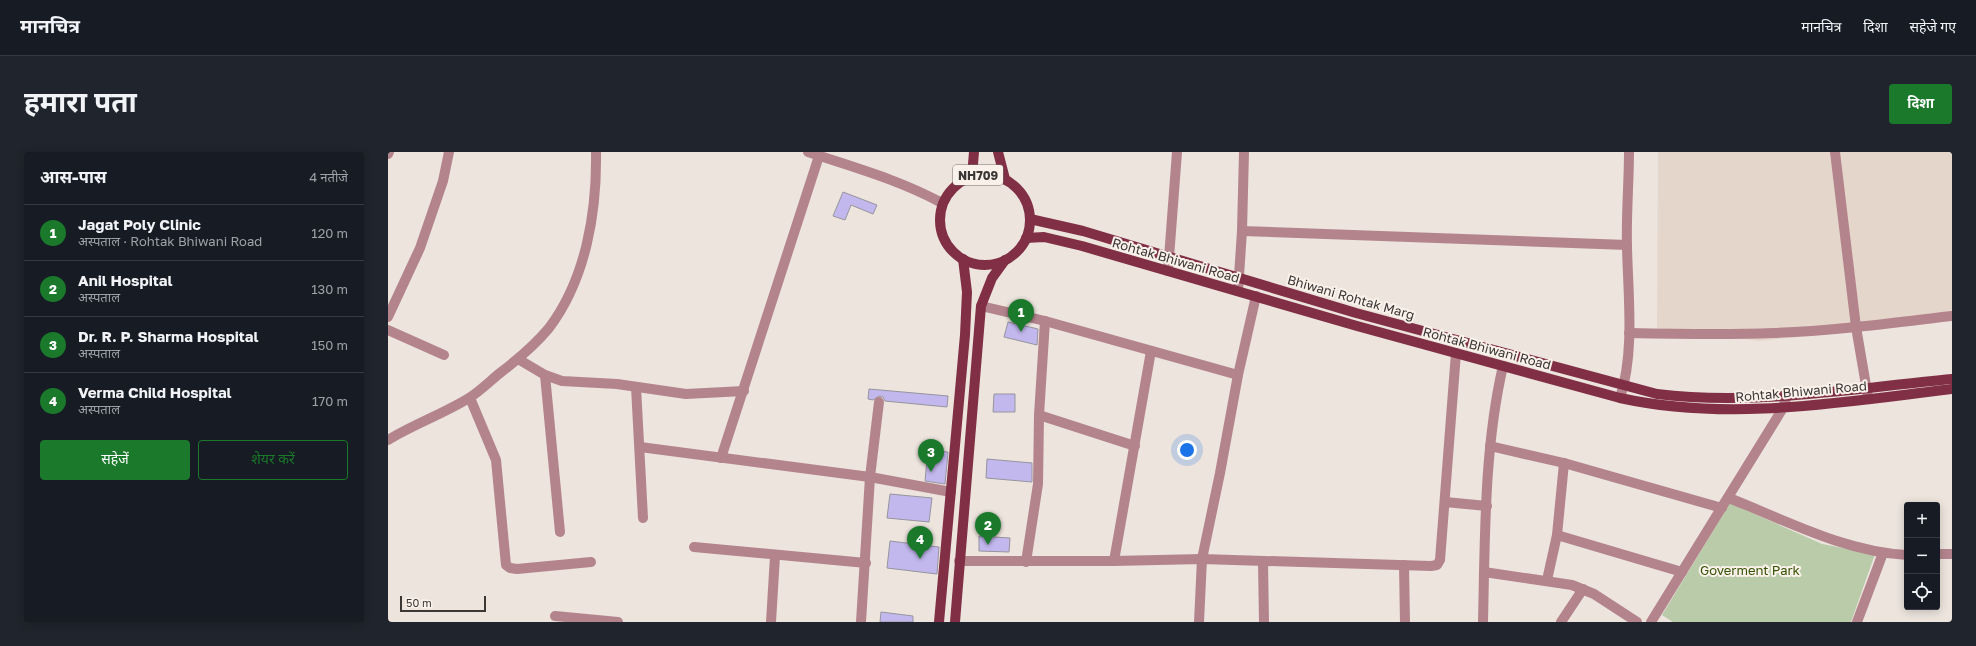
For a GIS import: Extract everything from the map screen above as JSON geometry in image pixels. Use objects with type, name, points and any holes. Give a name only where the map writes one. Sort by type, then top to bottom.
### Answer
[{"type":"main road","points":[[972,176],[974,152]]},
{"type":"main road","points":[[998,152],[1005,179]]},
{"type":"main road","name":"NH709","points":[[994,175],[1005,179],[1015,186],[1023,196],[1028,207],[1030,219],[1026,238],[1015,253],[1005,260],[991,264],[977,264],[963,259],[952,251],[944,241],[940,229],[939,216],[942,203],[949,191],[959,182],[972,176],[994,175]]},
{"type":"main road","name":"Bhiwani Rohtak Marg","points":[[1030,219],[1083,230],[1356,313],[1657,394],[1693,399],[1787,395],[1952,379]]},
{"type":"main road","name":"Rohtak Bhiwani Road","points":[[1026,238],[1044,237],[1059,240],[1502,366],[1655,406],[1692,409],[1746,410],[1783,408],[1952,389]]},
{"type":"main road","points":[[939,622],[952,492],[965,335],[967,292],[963,259]]},
{"type":"main road","points":[[955,622],[981,306],[992,278],[1005,260]]},
{"type":"street","points":[[388,317],[420,248],[443,181],[449,152]]},
{"type":"street","points":[[388,440],[470,398],[518,359],[548,329],[564,305],[576,278],[590,226],[595,187],[596,152]]},
{"type":"street","points":[[808,152],[896,182],[922,192],[942,203]]},
{"type":"street","points":[[1168,271],[1177,152]]},
{"type":"street","points":[[1238,291],[1242,232],[1244,152]]},
{"type":"street","points":[[1620,398],[1624,386],[1629,332],[1627,245],[1629,152]]},
{"type":"street","points":[[1835,152],[1856,327],[1868,399]]},
{"type":"street","points":[[721,458],[819,156]]},
{"type":"street","points":[[1242,232],[1627,245]]},
{"type":"street","points":[[1199,622],[1202,559],[1238,375],[1256,296]]},
{"type":"street","points":[[981,306],[1045,321],[1238,375]]},
{"type":"street","points":[[1629,332],[1692,335],[1774,333],[1856,327],[1952,316]]},
{"type":"street","points":[[1026,562],[1038,484],[1039,415],[1045,321]]},
{"type":"street","points":[[388,330],[444,355]]},
{"type":"street","points":[[1114,561],[1151,351]]},
{"type":"street","points":[[959,561],[1026,562],[1202,559],[1431,566],[1438,564],[1445,502],[1456,353]]},
{"type":"street","points":[[518,359],[545,375],[562,381],[636,387],[686,394],[744,391]]},
{"type":"street","points":[[1483,622],[1490,446],[1494,410],[1502,366]]},
{"type":"street","points":[[545,375],[560,532]]},
{"type":"street","points":[[636,387],[643,518]]},
{"type":"street","points":[[1656,620],[1682,572],[1729,498],[1783,408],[1787,395]]},
{"type":"street","points":[[470,398],[496,460],[506,565],[510,568],[517,569],[591,562]]},
{"type":"street","points":[[861,622],[866,563],[870,477],[879,402]]},
{"type":"street","points":[[1039,415],[1135,446]]},
{"type":"street","points":[[1490,446],[1564,463],[1722,508]]},
{"type":"street","points":[[640,447],[870,477],[952,492]]},
{"type":"street","points":[[1547,580],[1557,535],[1564,463]]},
{"type":"street","points":[[1729,498],[1828,537],[1883,553],[1904,555]]},
{"type":"street","points":[[1445,502],[1487,506]]},
{"type":"street","points":[[1557,535],[1682,572]]},
{"type":"street","points":[[694,547],[775,556],[866,563]]},
{"type":"street","points":[[1857,622],[1883,553]]},
{"type":"street","points":[[1940,554],[1952,554]]},
{"type":"street","points":[[771,622],[775,556]]},
{"type":"street","points":[[1263,562],[1264,622]]},
{"type":"street","points":[[1404,565],[1405,622]]},
{"type":"street","points":[[1484,572],[1547,580],[1583,589],[1637,622]]},
{"type":"street","points":[[1561,622],[1583,589]]},
{"type":"street","points":[[555,616],[618,622]]},
{"type":"shaded area","points":[[1658,152],[1952,152],[1952,320],[1760,341],[1657,328]]},
{"type":"green space","name":"Goverment Park","points":[[1730,503],[1822,544],[1875,554],[1851,622],[1673,622],[1662,615]]},
{"type":"building","points":[[843,192],[877,205],[873,214],[851,205],[845,220],[833,216]]},
{"type":"building","points":[[1008,322],[1038,329],[1037,345],[1004,337]]},
{"type":"building","points":[[869,389],[948,396],[947,407],[885,401],[883,397],[879,396],[873,400],[868,399]]},
{"type":"building","points":[[994,394],[1015,394],[1015,412],[993,412]]},
{"type":"building","points":[[928,450],[948,452],[945,484],[925,481]]},
{"type":"building","points":[[987,459],[1032,463],[1032,482],[986,478]]},
{"type":"building","points":[[890,494],[932,498],[929,522],[887,518]]},
{"type":"building","points":[[979,536],[1010,538],[1009,552],[979,551]]},
{"type":"building","points":[[890,541],[939,547],[937,574],[887,568]]},
{"type":"building","points":[[881,612],[913,616],[913,622],[880,622]]},
{"type":"place","name":"Jagat Poly Clinic","points":[[1021,332]]},
{"type":"place","name":"Dr. R. P. Sharma Hospital","points":[[931,472]]},
{"type":"place","name":"Anil Hospital","points":[[988,545]]},
{"type":"place","name":"Verma Child Hospital","points":[[920,559]]}]
